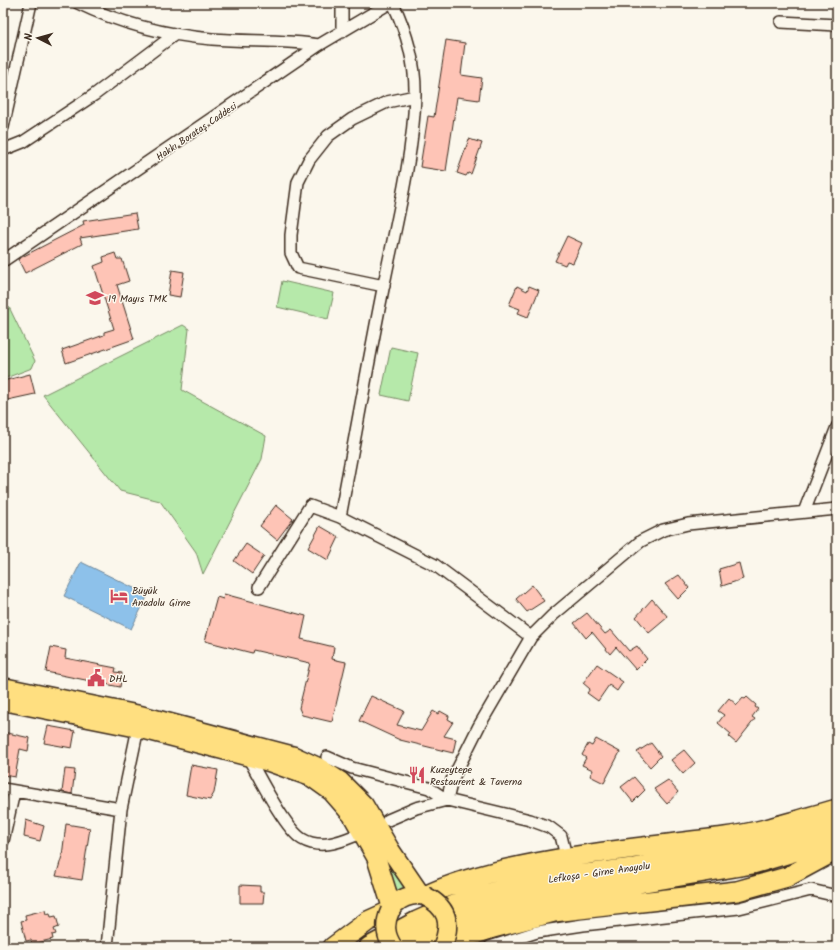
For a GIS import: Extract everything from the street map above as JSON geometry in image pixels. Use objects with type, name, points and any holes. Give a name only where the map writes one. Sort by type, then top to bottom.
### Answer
[{"type":"highway","points":[[423,896],[446,886],[486,873],[566,856],[727,837],[776,826],[837,809]]},
{"type":"highway","name":"Lefkoşa - Girne Anayolu","points":[[369,947],[417,921],[467,899],[539,880],[633,868],[751,848],[837,823]]},
{"type":"highway","name":"Lefkoşa - Girne Anayolu","points":[[403,947],[423,936],[474,916],[546,895],[639,883],[753,864],[837,839]]},
{"type":"highway","points":[[441,946],[493,928],[554,912],[737,891],[787,877],[837,850]]},
{"type":"highway","points":[[333,947],[368,921],[391,909]]},
{"type":"main road","points":[[3,687],[140,715],[294,756],[318,767],[340,781],[364,805],[391,851],[423,896]]},
{"type":"main road","points":[[3,701],[138,728],[288,768],[311,777],[332,792],[352,815],[365,836],[376,857],[391,909]]},
{"type":"main road","points":[[393,947],[388,940],[385,929],[387,918],[391,909],[400,900],[410,896],[423,896],[436,902],[444,911],[448,922],[447,934],[441,946]]},
{"type":"street","points":[[3,127],[31,3]]},
{"type":"street","points":[[78,3],[101,14],[174,35],[213,39],[299,42],[319,45]]},
{"type":"street","points":[[342,3],[342,32]]},
{"type":"street","name":"Hakkı Borataş Caddesi","points":[[3,261],[319,45],[390,3]]},
{"type":"street","points":[[340,517],[410,146],[415,96],[412,55],[405,29],[393,3]]},
{"type":"street","points":[[781,22],[837,25]]},
{"type":"street","points":[[3,150],[23,142],[94,95],[174,35]]},
{"type":"street","points":[[384,286],[298,268],[291,253],[291,235],[298,182],[310,160],[328,136],[352,119],[387,102],[415,96]]},
{"type":"street","points":[[804,512],[837,427]]},
{"type":"street","points":[[259,587],[310,506],[340,517],[435,565],[530,638]]},
{"type":"street","points":[[447,800],[452,780],[479,726],[530,638],[553,615],[642,541],[663,530],[688,524],[837,508]]},
{"type":"street","points":[[107,947],[121,809],[138,728]]},
{"type":"street","points":[[248,757],[276,807],[301,838],[317,844],[336,844],[354,836]]},
{"type":"street","points":[[327,757],[352,768],[429,788],[447,800],[530,820],[549,827],[561,836],[566,856]]},
{"type":"street","points":[[3,789],[121,809]]},
{"type":"street","points":[[3,841],[14,792]]},
{"type":"street","points":[[388,820],[416,808],[447,800]]},
{"type":"street","points":[[490,947],[537,932],[583,925],[740,908],[811,890],[837,896]]},
{"type":"green space","points":[[282,281],[334,293],[328,319],[277,307]]},
{"type":"green space","points":[[3,304],[9,307],[35,361],[32,368],[3,379]]},
{"type":"green space","points":[[183,325],[189,329],[182,390],[266,436],[262,459],[203,574],[196,552],[160,501],[120,491],[43,395]]},
{"type":"green space","points":[[391,347],[418,353],[408,401],[381,395]]},
{"type":"green space","points":[[385,854],[412,891],[393,900]]},
{"type":"water","points":[[81,562],[148,595],[131,629],[64,596]]},
{"type":"building","points":[[446,40],[465,43],[461,75],[482,78],[479,100],[457,97],[446,171],[420,167],[428,116],[434,117]]},
{"type":"building","points":[[469,139],[482,143],[471,174],[468,173],[466,176],[457,173]]},
{"type":"building","points":[[135,213],[138,229],[80,238],[82,244],[25,273],[18,259],[84,225],[83,221]]},
{"type":"building","points":[[567,236],[582,243],[573,263],[567,261],[565,265],[555,261]]},
{"type":"building","points":[[115,253],[117,259],[122,259],[129,281],[117,285],[134,339],[66,363],[62,350],[104,335],[104,332],[114,329],[94,266],[104,262],[103,257]]},
{"type":"building","points":[[172,270],[184,272],[180,297],[168,295]]},
{"type":"building","points":[[517,286],[527,291],[529,286],[539,290],[528,317],[518,313],[520,309],[509,305]]},
{"type":"building","points":[[30,374],[35,394],[3,401],[3,381]]},
{"type":"building","points":[[276,505],[293,519],[277,540],[260,526]]},
{"type":"building","points":[[320,526],[339,537],[328,560],[308,548]]},
{"type":"building","points":[[246,544],[264,556],[252,574],[234,561]]},
{"type":"building","points":[[739,563],[743,579],[722,586],[719,569]]},
{"type":"building","points":[[679,575],[689,588],[678,599],[665,584]]},
{"type":"building","points":[[532,585],[544,601],[527,612],[516,599]]},
{"type":"building","points":[[224,594],[306,616],[301,639],[334,647],[332,659],[346,662],[332,722],[302,715],[299,708],[310,663],[253,650],[252,653],[205,641],[217,597],[223,599]]},
{"type":"building","points":[[652,599],[668,617],[649,633],[636,617]]},
{"type":"building","points":[[587,613],[605,634],[611,630],[629,651],[637,646],[647,659],[636,670],[616,647],[610,654],[592,632],[586,638],[574,623]]},
{"type":"building","points":[[51,647],[66,650],[65,658],[116,668],[115,672],[122,673],[120,687],[46,672]]},
{"type":"building","points":[[597,664],[623,682],[617,691],[609,685],[598,701],[587,693],[590,689],[583,683]]},
{"type":"building","points":[[371,696],[404,711],[397,725],[421,731],[433,711],[438,714],[440,711],[449,716],[448,719],[453,722],[444,736],[456,739],[453,753],[400,740],[359,721]]},
{"type":"building","points":[[747,697],[756,705],[755,707],[758,709],[752,717],[755,719],[736,743],[729,737],[731,734],[718,723],[724,715],[718,711],[729,698],[737,705],[743,698],[745,699]]},
{"type":"building","points":[[48,726],[75,731],[72,748],[44,743]]},
{"type":"building","points":[[3,732],[30,738],[28,751],[20,749],[15,777],[3,775]]},
{"type":"building","points":[[596,739],[620,752],[604,783],[590,776],[593,770],[582,765],[586,758],[582,755],[588,744],[592,746]]},
{"type":"building","points":[[651,743],[661,756],[650,767],[637,752]]},
{"type":"building","points":[[684,750],[695,763],[683,774],[671,760]]},
{"type":"building","points":[[191,765],[218,770],[214,793],[210,800],[186,795]]},
{"type":"building","points":[[65,769],[75,770],[72,794],[62,792]]},
{"type":"building","points":[[634,777],[645,790],[633,802],[621,787]]},
{"type":"building","points":[[668,780],[678,792],[667,804],[654,789]]},
{"type":"building","points":[[26,820],[44,826],[40,841],[24,837]]},
{"type":"building","points":[[66,824],[90,828],[82,880],[56,876],[62,856]]},
{"type":"building","points":[[240,885],[260,886],[260,892],[264,892],[263,903],[240,903]]},
{"type":"building","points":[[45,910],[46,914],[50,913],[51,917],[56,916],[59,927],[54,929],[56,934],[52,935],[53,939],[32,944],[31,940],[26,941],[21,921],[26,920],[25,915]]},
{"type":"place","name":"19 Mayıs TMK","points":[[95,298]]},
{"type":"place","name":"Büyük Anadolu Girne","points":[[119,596]]},
{"type":"place","name":"DHL","points":[[96,678]]},
{"type":"place","name":"Kuzeytepe Restaurent & Taverna","points":[[417,775]]}]
